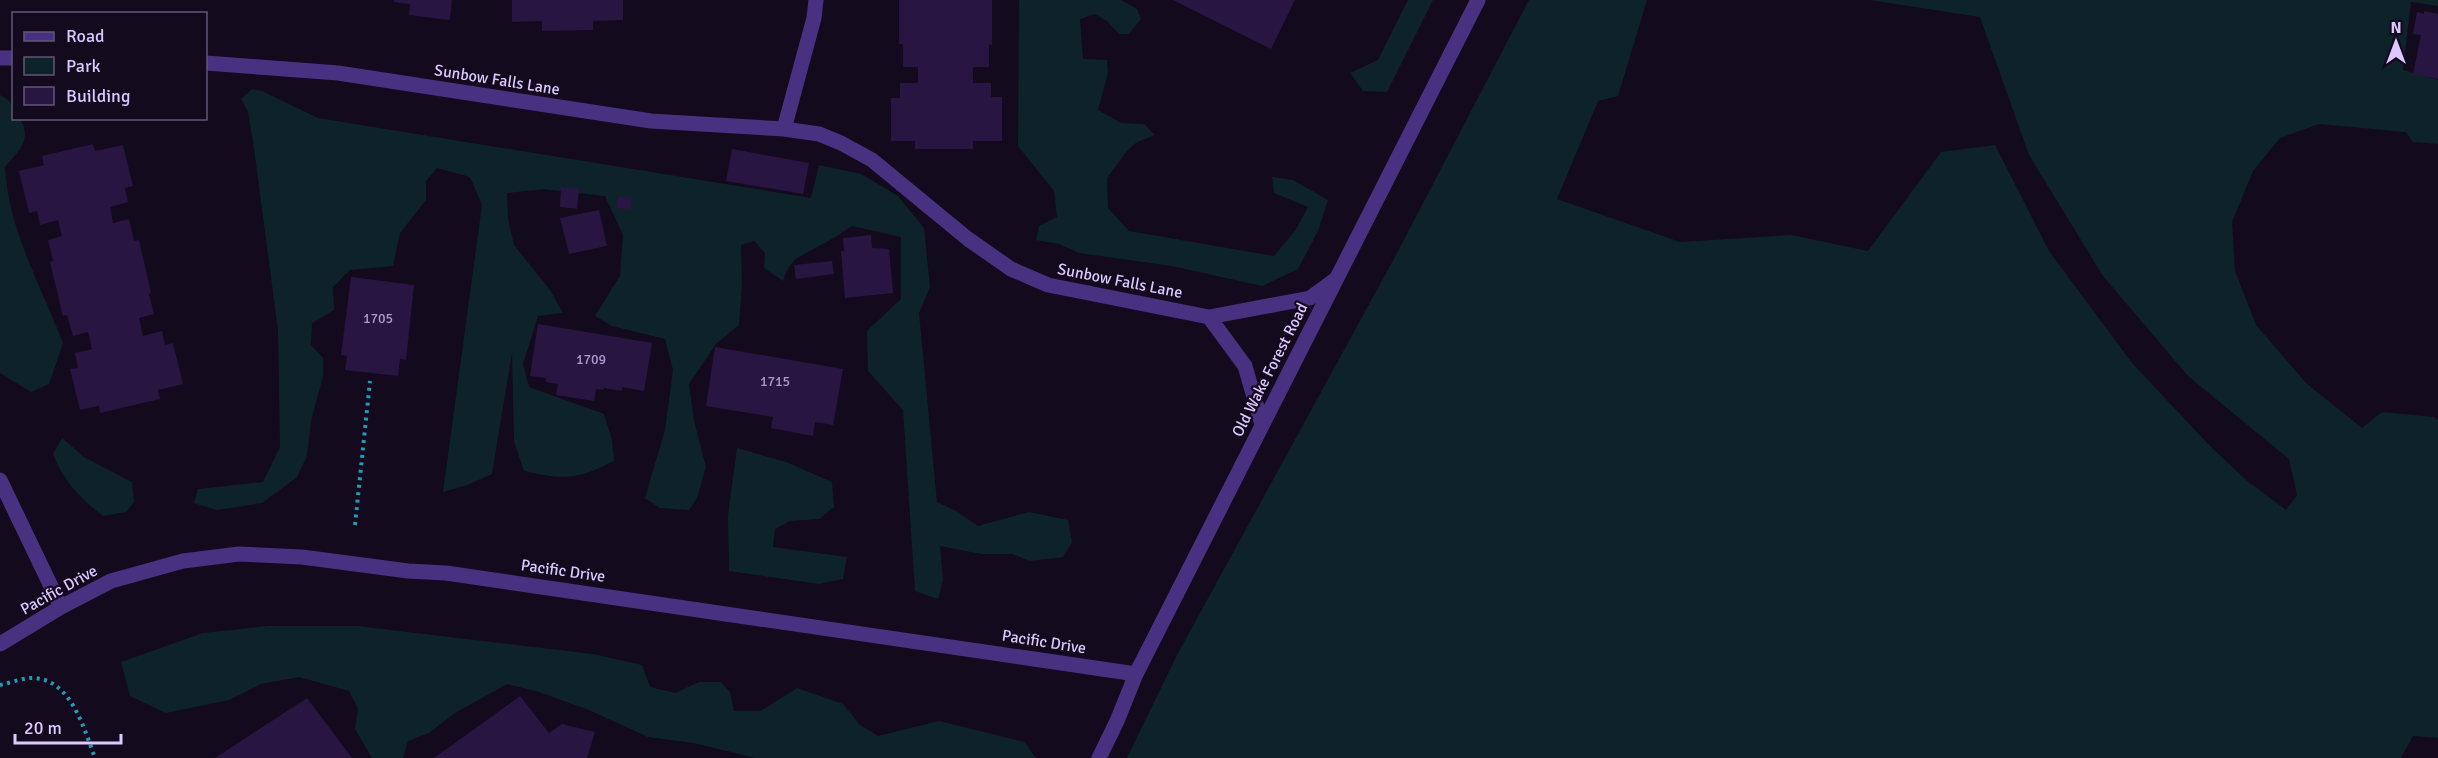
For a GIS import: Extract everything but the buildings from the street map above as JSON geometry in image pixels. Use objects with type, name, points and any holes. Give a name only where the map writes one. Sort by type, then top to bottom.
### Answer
[{"type":"street","points":[[784,129],[814,18],[816,0]]},
{"type":"street","name":"Old Wake Forest Road","points":[[1099,758],[1117,722],[1136,674],[1478,0]]},
{"type":"street","name":"Sunbow Falls Lane","points":[[207,63],[338,73],[651,121],[784,129],[819,134],[872,160],[968,239],[1011,269],[1048,285],[1209,317],[1310,298],[1336,279]]},
{"type":"street","points":[[1209,317],[1245,366],[1262,425]]},
{"type":"street","points":[[0,480],[61,608]]},
{"type":"street","name":"Pacific Drive","points":[[0,644],[111,581],[183,561],[239,554],[302,557],[408,571],[446,573],[1136,674]]},
{"type":"path","points":[[354,525],[370,381]]},
{"type":"path","points":[[0,685],[31,678],[47,680],[65,693],[81,722],[95,758]]},
{"type":"green space","points":[[1019,0],[1121,0],[1137,9],[1141,19],[1129,34],[1119,34],[1107,21],[1095,14],[1080,19],[1083,59],[1107,60],[1108,73],[1098,110],[1121,123],[1144,124],[1155,135],[1137,142],[1127,151],[1107,178],[1108,208],[1129,231],[1274,256],[1295,231],[1308,207],[1274,193],[1272,177],[1293,180],[1328,200],[1318,231],[1298,269],[1262,286],[1172,266],[1079,253],[1059,244],[1036,240],[1039,226],[1057,217],[1054,191],[1018,146]]},
{"type":"green space","points":[[1408,0],[1433,0],[1387,92],[1363,91],[1350,73],[1378,60]]},
{"type":"green space","points":[[1529,0],[1647,0],[1618,96],[1598,101],[1557,199],[1680,242],[1791,235],[1868,251],[1941,152],[1995,145],[2049,251],[2132,363],[2210,446],[2245,479],[2286,510],[2297,495],[2289,459],[2188,376],[2103,276],[2029,155],[1980,17],[1870,0],[2438,0],[2438,6],[2411,2],[2403,70],[2438,80],[2438,144],[2413,142],[2406,132],[2319,124],[2280,138],[2253,171],[2232,222],[2235,271],[2256,325],[2307,384],[2362,428],[2382,412],[2434,417],[2438,420],[2438,738],[2413,736],[2401,758],[1127,758],[1177,655],[1396,255]]},
{"type":"green space","points":[[252,89],[262,91],[318,118],[811,198],[819,165],[861,174],[898,196],[924,228],[930,287],[919,313],[937,502],[956,511],[978,526],[1029,512],[1068,520],[1072,542],[1063,557],[1030,561],[1013,554],[981,554],[940,546],[943,580],[938,599],[915,591],[903,410],[868,371],[867,331],[901,299],[901,237],[852,226],[796,259],[789,267],[783,281],[764,268],[765,253],[754,241],[741,245],[742,284],[739,325],[716,344],[689,384],[694,421],[706,467],[697,498],[689,510],[660,508],[645,498],[665,430],[673,370],[665,339],[612,326],[595,316],[620,276],[623,235],[605,196],[543,189],[507,193],[508,219],[514,245],[550,290],[563,313],[538,316],[523,364],[529,387],[604,414],[612,440],[614,461],[580,475],[560,477],[524,471],[514,441],[512,353],[492,474],[443,492],[482,205],[470,177],[437,168],[426,181],[426,200],[400,233],[393,266],[350,270],[333,287],[334,310],[312,323],[311,345],[323,358],[323,376],[311,421],[307,456],[297,477],[262,503],[217,510],[194,503],[198,489],[263,482],[280,447],[278,330],[253,141],[248,112],[241,99]]},
{"type":"green space","points":[[0,95],[11,104],[12,120],[21,120],[25,133],[22,145],[5,167],[13,213],[27,257],[63,343],[49,384],[31,392],[0,373]]},
{"type":"green space","points":[[62,438],[84,457],[132,482],[134,502],[126,512],[103,516],[74,489],[62,473],[53,454]]},
{"type":"green space","points":[[737,448],[786,462],[832,482],[834,507],[819,519],[790,521],[775,529],[773,547],[847,557],[843,579],[819,584],[729,571],[728,516]]},
{"type":"green space","points":[[268,626],[357,626],[593,654],[642,665],[650,687],[675,693],[699,682],[721,682],[730,692],[734,711],[761,711],[797,688],[843,704],[859,724],[878,736],[939,721],[1024,742],[1036,758],[755,758],[694,743],[648,737],[589,710],[539,692],[507,684],[455,713],[429,733],[408,741],[403,758],[372,758],[355,729],[358,709],[349,691],[299,677],[261,684],[229,700],[166,713],[130,696],[121,662],[203,633]]}]
